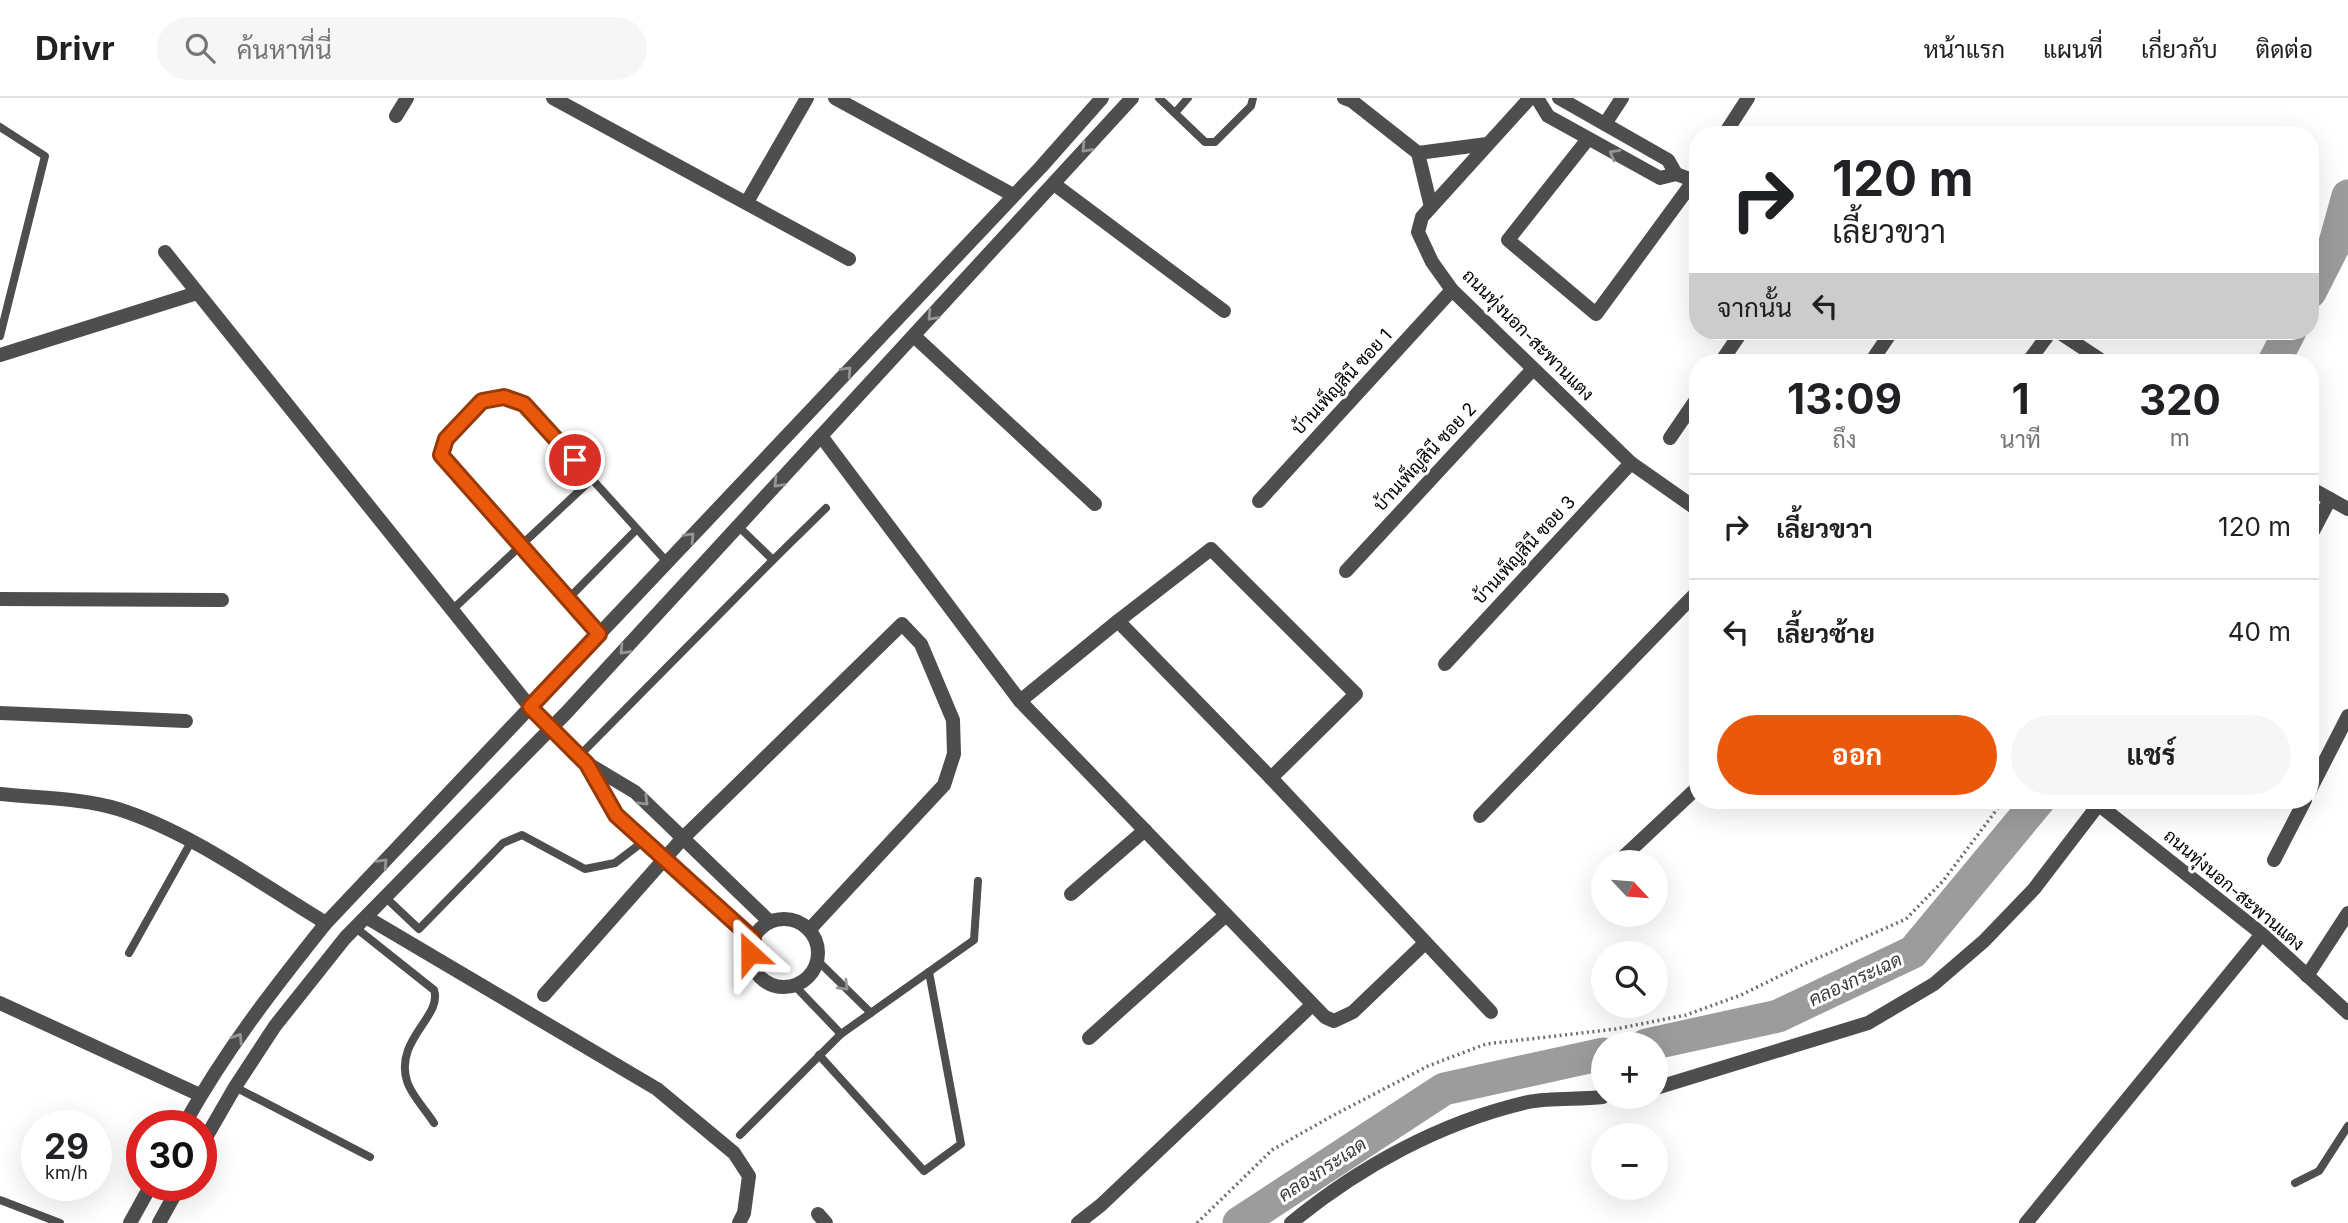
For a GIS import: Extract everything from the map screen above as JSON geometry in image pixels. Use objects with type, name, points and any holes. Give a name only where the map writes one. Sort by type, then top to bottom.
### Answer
[{"type":"street","points":[[396,117],[407,98]]},
{"type":"street","points":[[553,98],[849,259]]},
{"type":"street","points":[[747,202],[807,98]]},
{"type":"street","points":[[835,98],[1013,195]]},
{"type":"street","points":[[192,1110],[256,1010],[326,923],[1102,98]]},
{"type":"street","points":[[217,1118],[275,1026],[361,923],[551,728],[1132,98]]},
{"type":"street","points":[[1344,98],[1352,101],[1418,153],[1431,207]]},
{"type":"street","name":"ถนนทุ่งนอก-สะพานแตง","points":[[1530,98],[1422,217],[1418,232],[1432,262],[1452,290],[1631,463],[1689,504]]},
{"type":"street","points":[[1536,98],[1548,116],[1660,178],[1676,174],[1689,177]]},
{"type":"street","points":[[1559,98],[1668,160],[1676,174]]},
{"type":"street","points":[[1605,124],[1622,98]]},
{"type":"street","points":[[1730,126],[1748,98]]},
{"type":"street","points":[[1588,139],[1508,240],[1596,314],[1689,188]]},
{"type":"street","points":[[1418,153],[1488,144]]},
{"type":"street","points":[[1054,184],[1224,311]]},
{"type":"street","points":[[165,252],[530,707],[584,760],[635,792],[770,922]]},
{"type":"street","name":"บ้านเพ็ญสินี ซอย 1","points":[[1259,500],[1452,290]]},
{"type":"street","points":[[0,355],[197,293]]},
{"type":"street","points":[[914,336],[1095,504]]},
{"type":"street","points":[[2071,340],[2092,354]]},
{"type":"street","name":"บ้านเพ็ญสินี ซอย 2","points":[[1346,571],[1533,369]]},
{"type":"street","points":[[1670,438],[1689,410]]},
{"type":"street","points":[[821,436],[1020,701],[1325,1017],[1334,1021],[1345,1018],[1425,943]]},
{"type":"street","name":"บ้านเพ็ญสินี ซอย 3","points":[[1445,664],[1631,463]]},
{"type":"street","points":[[2319,493],[2348,509]]},
{"type":"street","points":[[2319,520],[2330,499]]},
{"type":"street","points":[[1020,701],[1211,549],[1356,694],[1270,778]]},
{"type":"street","points":[[0,599],[222,600]]},
{"type":"street","points":[[1480,816],[1689,600]]},
{"type":"street","points":[[1118,621],[1491,1012]]},
{"type":"street","points":[[544,995],[683,838],[902,624],[921,643],[953,720],[954,754],[944,785],[809,930]]},
{"type":"street","points":[[0,713],[186,721]]},
{"type":"street","points":[[2319,772],[2348,716]]},
{"type":"street","points":[[584,760],[616,815],[753,939]]},
{"type":"street","points":[[0,794],[118,809],[191,842],[326,923]]},
{"type":"street","points":[[1631,850],[1689,795]]},
{"type":"street","points":[[1668,1084],[1868,1023],[1934,984],[1984,941],[2034,888],[2091,809]]},
{"type":"street","name":"ถนนทุ่งนอก-สะพานแตง","points":[[2105,809],[2262,934],[2348,1013]]},
{"type":"street","points":[[2274,860],[2300,809]]},
{"type":"street","points":[[1071,894],[1145,830]]},
{"type":"street","points":[[2308,976],[2348,913]]},
{"type":"street","points":[[1088,1038],[1226,915]]},
{"type":"street","points":[[784,919],[798,921],[809,930],[818,949],[817,960],[809,976],[794,985],[772,985],[762,979],[753,967],[750,953],[753,939],[759,928],[770,922],[784,919]]},
{"type":"street","points":[[361,923],[657,1089],[734,1153],[749,1176],[744,1213],[739,1223]]},
{"type":"street","points":[[2026,1223],[2262,934]]},
{"type":"street","points":[[0,1003],[200,1095]]},
{"type":"street","points":[[1078,1223],[1312,1005]]},
{"type":"street","points":[[1291,1223],[1318,1200],[1370,1166],[1457,1125],[1530,1101],[1591,1098]]},
{"type":"street","points":[[130,1223],[142,1201]]},
{"type":"street","points":[[159,1223],[171,1201]]},
{"type":"lane","points":[[1159,98],[1205,142],[1210,143],[1215,142],[1251,106],[1252,98]]},
{"type":"lane","points":[[1175,113],[1188,98]]},
{"type":"lane","points":[[0,127],[45,156],[0,336]]},
{"type":"lane","points":[[599,634],[441,455],[446,439],[482,401],[504,397],[524,404],[667,562]]},
{"type":"lane","points":[[452,610],[592,479]]},
{"type":"lane","points":[[584,760],[825,508]]},
{"type":"lane","points":[[738,526],[774,560]]},
{"type":"lane","points":[[568,599],[637,529]]},
{"type":"lane","points":[[385,897],[419,929],[503,843],[522,835],[585,869],[615,863],[644,841]]},
{"type":"lane","points":[[129,953],[191,842]]},
{"type":"lane","points":[[740,1135],[841,1034],[974,940],[978,881]]},
{"type":"lane","points":[[361,923],[434,990],[436,997],[432,1009],[413,1038],[404,1059],[407,1083],[434,1123]]},
{"type":"lane","points":[[817,960],[871,1013]]},
{"type":"lane","points":[[819,1055],[924,1171],[961,1144],[929,972]]},
{"type":"lane","points":[[794,985],[841,1034]]},
{"type":"lane","points":[[235,1087],[370,1157]]},
{"type":"lane","points":[[2295,1183],[2319,1171],[2348,1126]]},
{"type":"lane","points":[[0,1200],[60,1223]]},
{"type":"path","points":[[1197,1223],[1272,1150],[1427,1066],[1486,1044],[1616,1029],[1686,1015],[1741,995],[1906,919],[1943,881],[1997,809]]},
{"type":"waterway","name":"คลองกระเฉด","points":[[2319,274],[2335,243],[2348,196]]},
{"type":"waterway","name":"คลองกระเฉด","points":[[2278,354],[2285,340]]},
{"type":"waterway","name":"คลองกระเฉด","points":[[1668,1040],[1778,1016],[1913,952],[2032,809]]},
{"type":"waterway","name":"คลองกระเฉด","points":[[1239,1223],[1444,1089],[1591,1057]]},
{"type":"route","points":[[575,460],[524,404],[504,397],[482,401],[446,439],[441,455],[599,634],[530,707],[587,764],[616,815],[753,939],[750,953]]}]
